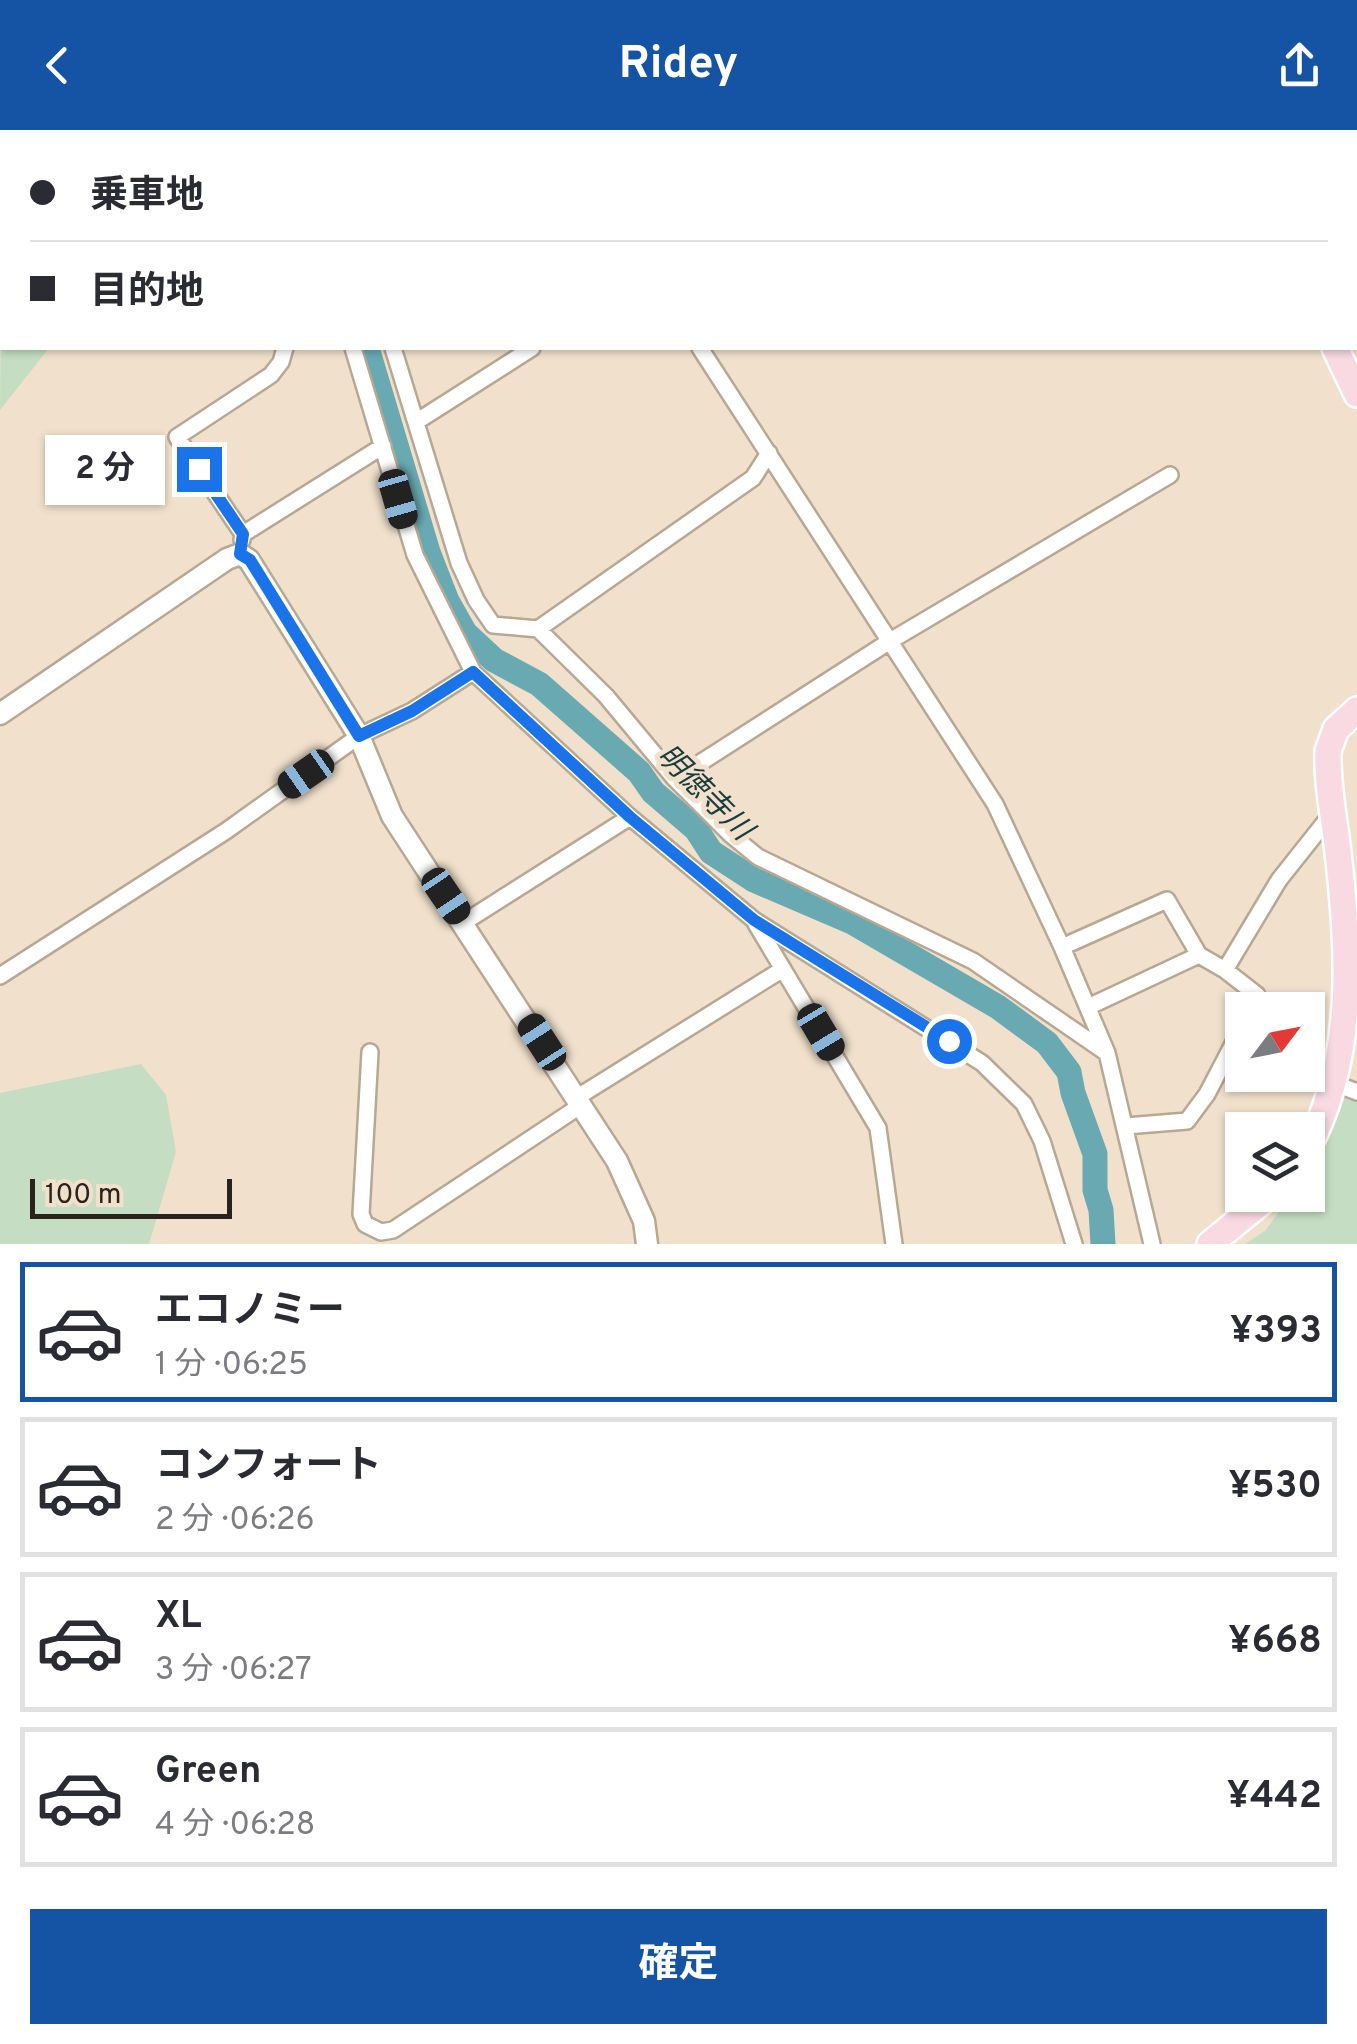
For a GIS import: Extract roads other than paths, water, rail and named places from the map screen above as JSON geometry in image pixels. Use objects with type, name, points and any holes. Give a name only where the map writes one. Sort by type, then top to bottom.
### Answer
[{"type":"main road","points":[[1336,350],[1357,394]]},
{"type":"main road","points":[[1325,1121],[1347,1088],[1349,992],[1328,751],[1336,729],[1357,710]]},
{"type":"main road","points":[[1210,1244],[1249,1212]]},
{"type":"street","points":[[284,350],[271,375],[177,437],[359,736],[392,816],[632,1189],[644,1220],[647,1244]]},
{"type":"street","points":[[354,350],[415,555],[473,672],[630,817],[754,920],[949,1041],[996,1076],[1024,1104],[1042,1141],[1074,1244]]},
{"type":"street","points":[[394,350],[459,563],[492,624],[538,629],[606,696],[675,779],[758,857],[973,961],[1107,1053]]},
{"type":"street","points":[[416,422],[529,350]]},
{"type":"street","points":[[701,350],[995,804],[1107,1053],[1152,1244]]},
{"type":"street","points":[[0,714],[227,559],[241,544],[383,446]]},
{"type":"street","points":[[538,629],[753,478],[769,453]]},
{"type":"street","points":[[675,779],[890,641],[1170,474]]},
{"type":"street","points":[[0,976],[226,831],[359,736],[412,711],[473,672]]},
{"type":"street","points":[[1225,970],[1279,880],[1332,812]]},
{"type":"street","points":[[463,923],[630,817]]},
{"type":"street","points":[[1308,842],[1325,834],[1337,844]]},
{"type":"street","points":[[1062,947],[1167,900],[1199,956],[1253,992]]},
{"type":"street","points":[[754,920],[878,1128],[894,1244]]},
{"type":"street","points":[[1088,1008],[1199,956]]},
{"type":"street","points":[[370,1052],[361,1214],[365,1224],[380,1232],[393,1230],[578,1102],[783,969]]},
{"type":"street","points":[[1126,1126],[1188,1121],[1225,1059]]},
{"type":"waterway","name":"明徳寺川","points":[[368,350],[428,552],[447,601],[465,633],[494,660],[539,684],[639,772],[653,792],[696,829],[711,852],[754,880],[852,922],[998,1007],[1047,1043],[1069,1072],[1095,1154],[1095,1190],[1101,1210],[1103,1244]]}]
